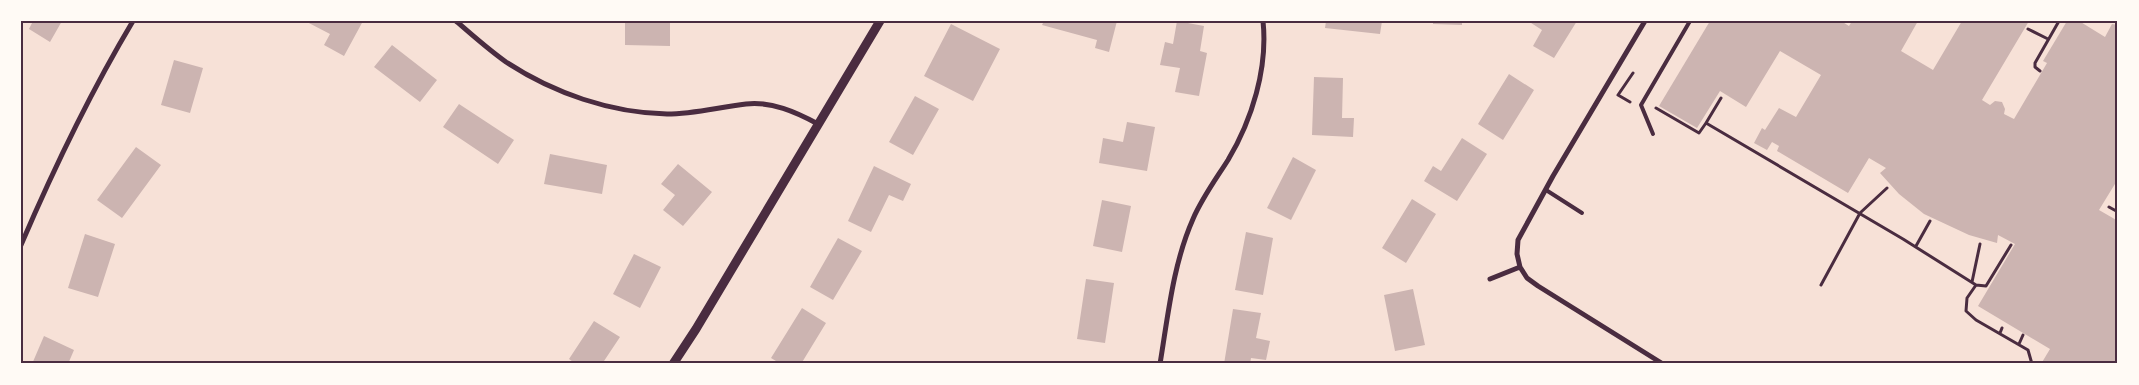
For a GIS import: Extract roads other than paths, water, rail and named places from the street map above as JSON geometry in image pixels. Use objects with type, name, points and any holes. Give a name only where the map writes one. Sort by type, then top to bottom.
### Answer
[{"type":"street","points":[[21,245],[78,118],[133,21]]},
{"type":"street","points":[[456,21],[505,62],[540,82],[588,101],[641,112],[667,114],[710,111],[747,104],[772,106],[796,112],[818,124]]},
{"type":"street","points":[[673,364],[696,329],[880,21]]},
{"type":"street","points":[[1160,364],[1182,251],[1192,220],[1247,124],[1256,94],[1262,58],[1263,21]]},
{"type":"street","points":[[1644,21],[1518,240],[1517,254],[1520,267],[1527,278],[1663,364]]},
{"type":"street","points":[[1490,279],[1520,267]]},
{"type":"lane","points":[[1653,134],[1641,105],[1690,21]]},
{"type":"lane","points":[[1546,190],[1582,213]]}]
